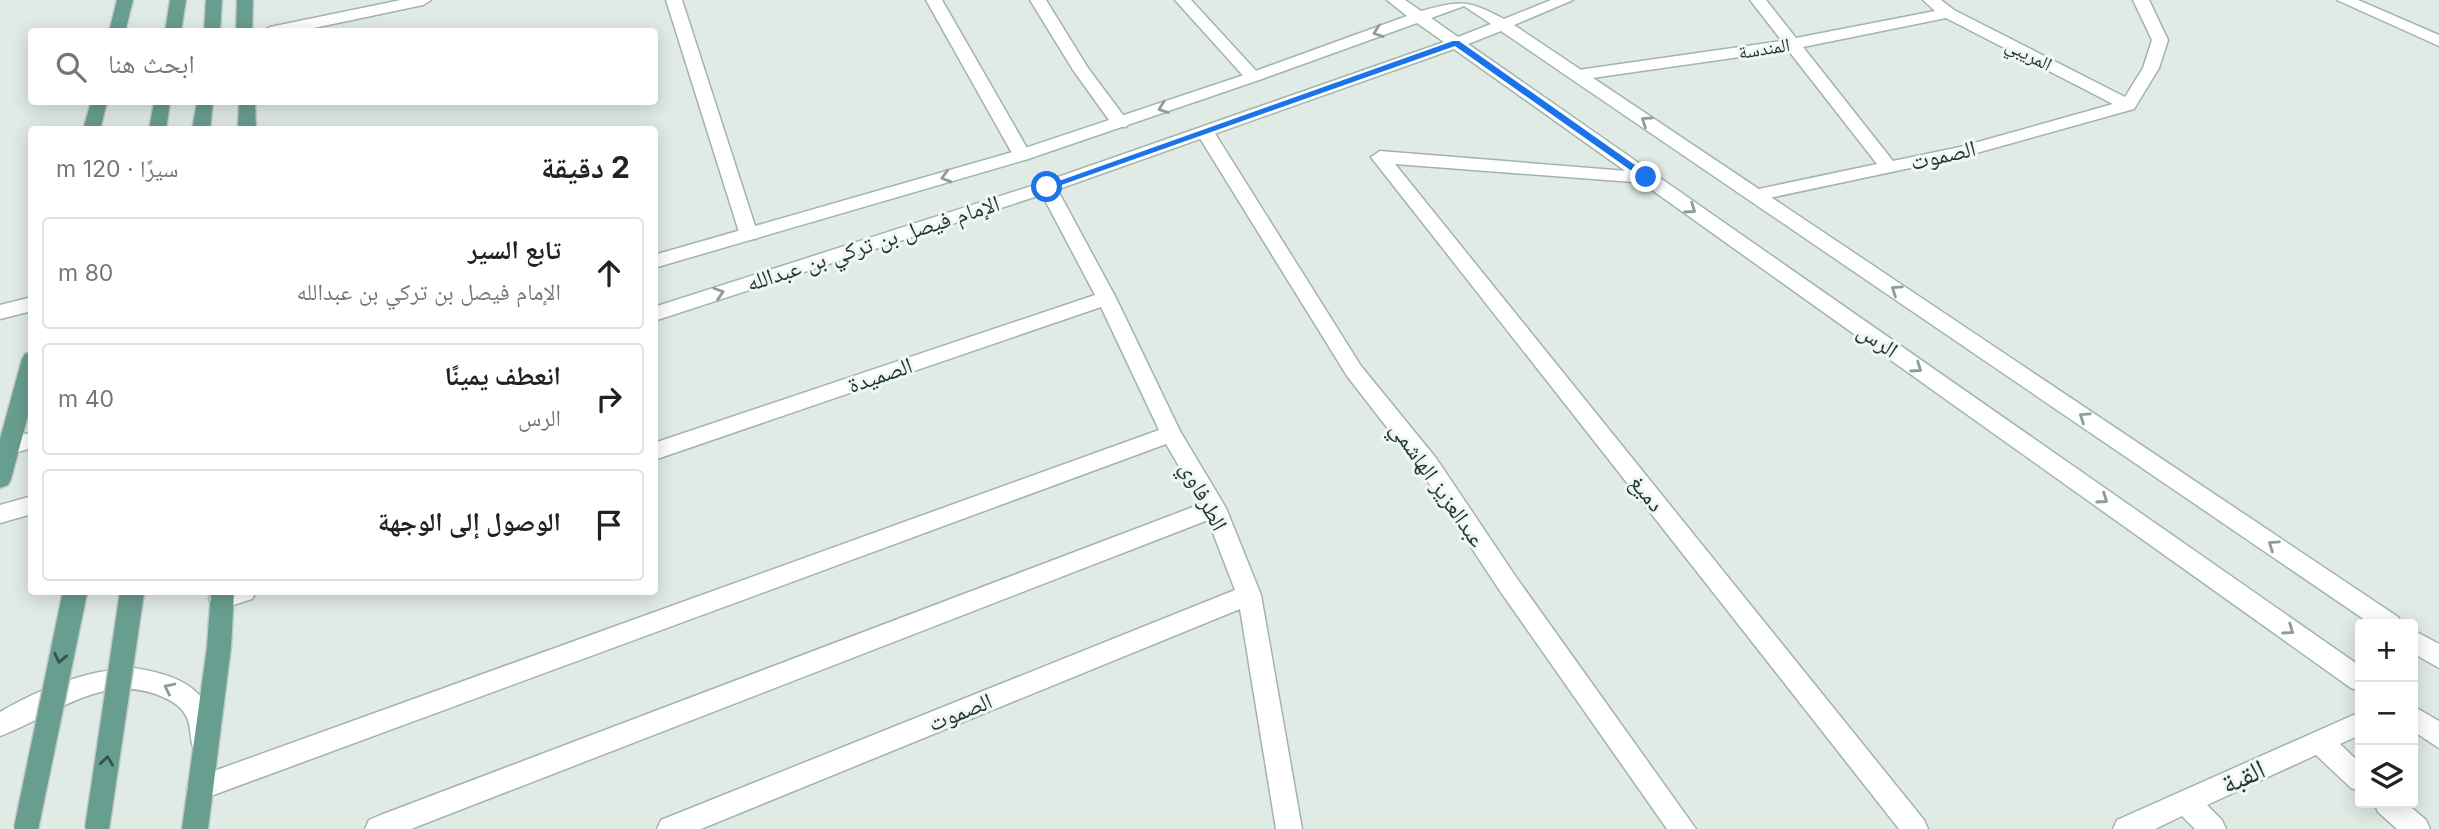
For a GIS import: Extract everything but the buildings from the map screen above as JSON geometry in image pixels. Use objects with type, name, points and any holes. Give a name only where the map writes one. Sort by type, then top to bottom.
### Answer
[{"type":"main road","points":[[118,28],[125,0]]},
{"type":"main road","points":[[174,28],[178,0]]},
{"type":"main road","points":[[212,28],[214,0]]},
{"type":"main road","points":[[244,28],[245,0]]},
{"type":"main road","points":[[93,126],[98,105]]},
{"type":"main road","points":[[158,126],[161,105]]},
{"type":"main road","points":[[202,126],[205,105]]},
{"type":"main road","points":[[247,105],[247,126]]},
{"type":"main road","points":[[0,479],[4,448],[28,372]]},
{"type":"main road","points":[[26,829],[74,595]]},
{"type":"main road","points":[[97,829],[132,595]]},
{"type":"main road","points":[[195,829],[219,647],[229,595]]},
{"type":"street","points":[[289,28],[423,0]]},
{"type":"street","points":[[674,0],[749,235]]},
{"type":"street","points":[[934,0],[1021,155]]},
{"type":"street","points":[[1038,0],[1081,70],[1120,122]]},
{"type":"street","points":[[1183,0],[1254,78]]},
{"type":"street","name":"الرس","points":[[1395,0],[2355,676]]},
{"type":"street","points":[[1465,0],[2383,619]]},
{"type":"street","name":"الإمام فيصل بن تركي بن عبدالله","points":[[658,261],[1021,155],[1254,78],[1465,0]]},
{"type":"street","name":"الإمام فيصل بن تركي بن عبدالله","points":[[658,313],[1047,187],[1456,43],[1565,0]]},
{"type":"street","points":[[1758,0],[1889,167]]},
{"type":"street","name":"المريبي","points":[[1931,0],[1948,13],[2128,105]]},
{"type":"street","points":[[2128,105],[2151,68],[2160,40],[2141,0]]},
{"type":"street","points":[[2345,0],[2439,41]]},
{"type":"street","name":"المندسة","points":[[1578,75],[1793,44],[1948,13]]},
{"type":"street","name":"الصموت","points":[[1755,195],[1962,152],[2128,105]]},
{"type":"street","name":"عبدالعزيز الهاشمي","points":[[1205,132],[1354,371],[1428,464],[1508,584],[1683,829]]},
{"type":"street","name":"دميغ","points":[[1646,177],[1380,157],[1915,829]]},
{"type":"street","name":"الطرفاوي","points":[[1047,187],[1106,298],[1171,434],[1215,508],[1249,595],[1289,829]]},
{"type":"street","name":"الصميدة","points":[[658,451],[1106,298]]},
{"type":"street","points":[[0,312],[28,305]]},
{"type":"street","points":[[0,725],[34,704],[81,685],[126,678],[164,684],[191,700],[204,729],[201,776],[1171,434]]},
{"type":"street","points":[[4,448],[28,441]]},
{"type":"street","points":[[0,514],[28,506]]},
{"type":"street","points":[[378,829],[1215,508]]},
{"type":"street","name":"الصموت","points":[[670,829],[1249,595]]},
{"type":"street","points":[[2418,643],[2439,657]]},
{"type":"street","points":[[2418,721],[2439,736]]},
{"type":"street","name":"القبة","points":[[2126,829],[2355,725]]},
{"type":"street","points":[[2319,742],[2355,774]]},
{"type":"street","points":[[2186,802],[2213,829]]},
{"type":"street","points":[[2393,808],[2417,829]]},
{"type":"route","points":[[1047,187],[1456,43],[1646,177]]}]
